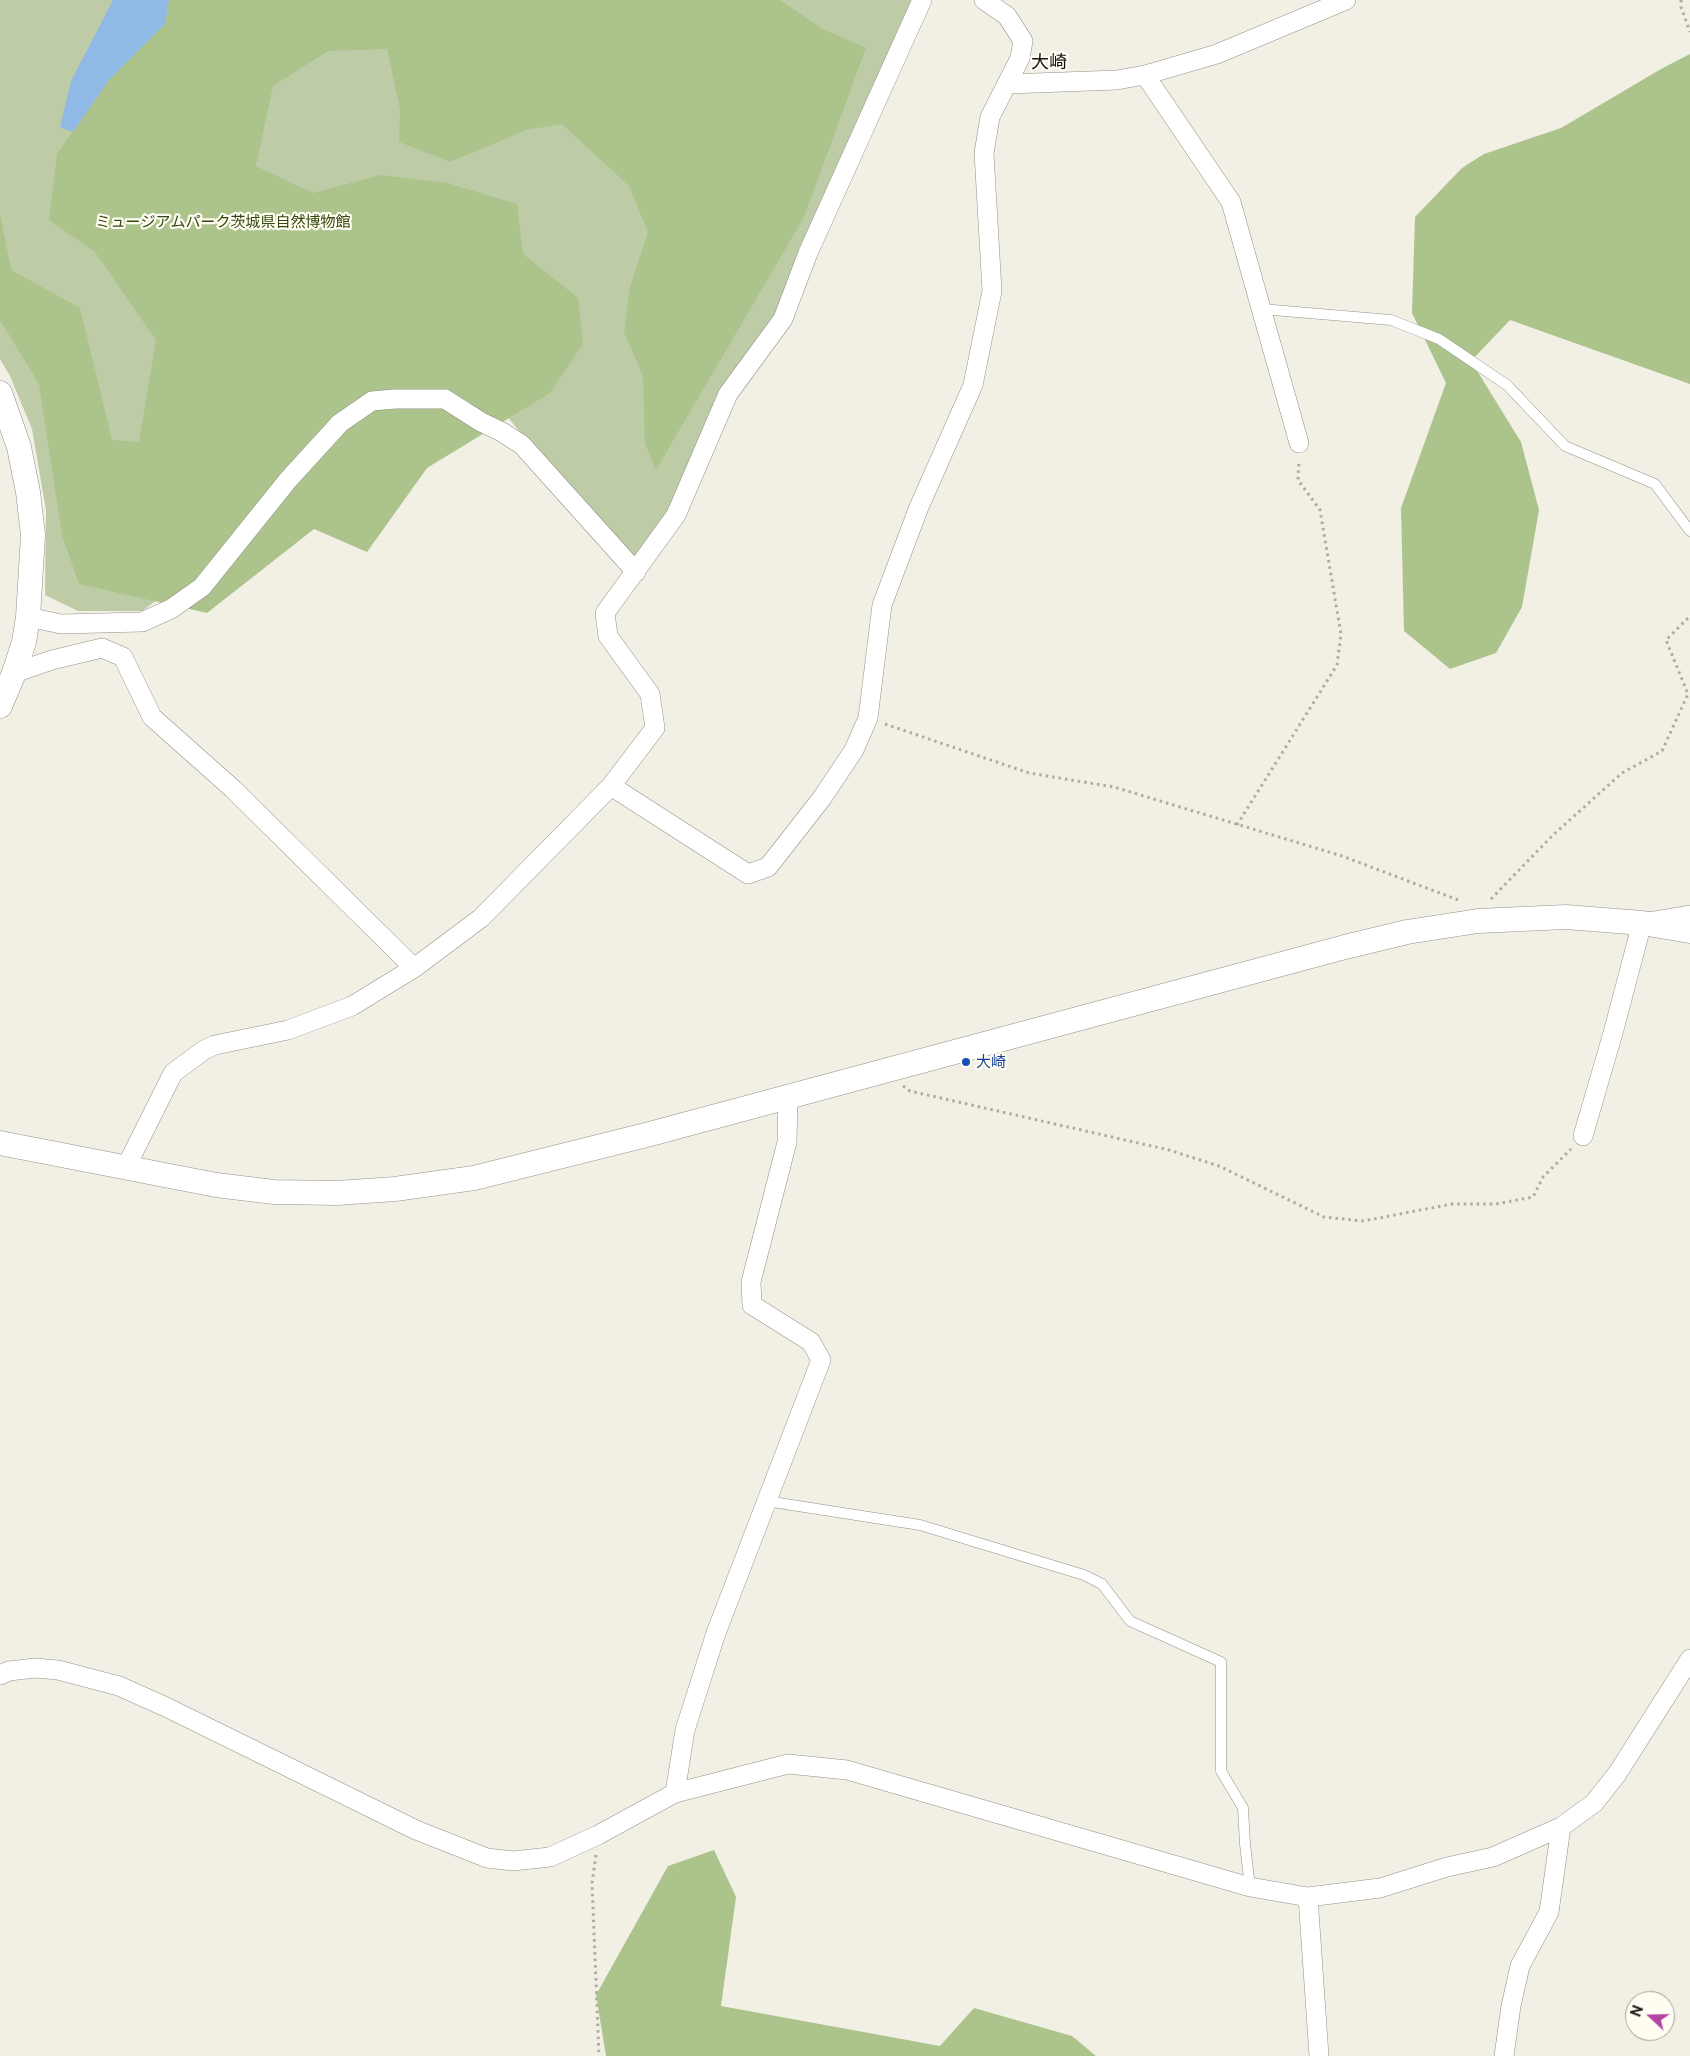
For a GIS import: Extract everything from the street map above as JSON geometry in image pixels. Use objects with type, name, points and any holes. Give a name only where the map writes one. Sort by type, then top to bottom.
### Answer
[{"type":"street","points":[[125,1168],[173,1074],[204,1050],[215,1045],[288,1030],[352,1006],[414,968],[481,918],[611,786],[656,728],[650,694],[608,636],[605,614],[676,515],[728,394],[783,319],[808,253],[922,0]]},
{"type":"street","points":[[611,786],[748,874],[768,867],[822,798],[854,750],[868,718],[882,605],[919,508],[973,385],[992,291],[984,154],[990,117],[1020,58],[1023,41],[1007,16],[984,0]]},
{"type":"street","points":[[1008,84],[1117,80],[1145,75],[1216,54],[1346,0]]},
{"type":"street","points":[[1145,75],[1230,202],[1300,443]]},
{"type":"street","points":[[0,393],[19,447],[28,492],[33,535],[28,617],[14,673],[0,706]]},
{"type":"street","points":[[28,617],[61,624],[142,622],[171,609],[202,587],[288,480],[340,424],[372,401],[395,399],[445,399],[522,445],[636,572]]},
{"type":"street","points":[[14,673],[52,660],[102,648],[123,656],[152,717],[234,789],[414,968]]},
{"type":"street","points":[[0,1143],[216,1185],[274,1192],[336,1193],[395,1189],[474,1178],[650,1134],[1345,947],[1478,914],[1566,917],[1642,923],[1690,931]]},
{"type":"street","points":[[1642,923],[1690,915]]},
{"type":"street","points":[[1583,1136],[1613,1034],[1642,923]]},
{"type":"street","points":[[675,1793],[685,1730],[716,1633],[821,1360],[811,1342],[752,1305],[751,1282],[787,1142],[788,1096]]},
{"type":"street","points":[[0,1675],[36,1668],[58,1670],[119,1686],[166,1707],[416,1830],[487,1858],[513,1861],[550,1858],[598,1835],[675,1793],[788,1764],[847,1770],[1250,1887],[1308,1897],[1380,1888],[1447,1867],[1493,1856],[1562,1826],[1594,1803],[1617,1774],[1690,1660]]},
{"type":"street","points":[[1504,2056],[1511,2006],[1520,1966],[1549,1912],[1562,1826]]},
{"type":"street","points":[[1308,1897],[1319,2056]]},
{"type":"lane","points":[[1261,309],[1391,320],[1439,339],[1507,385],[1565,446],[1655,484],[1690,531]]},
{"type":"lane","points":[[766,1501],[920,1525],[1084,1575],[1102,1584],[1130,1621],[1221,1662],[1221,1771],[1243,1808],[1250,1887]]},
{"type":"path","points":[[1681,0],[1681,7],[1690,32]]},
{"type":"path","points":[[1237,825],[1337,664],[1341,634],[1340,625],[1320,510],[1298,480],[1300,443]]},
{"type":"path","points":[[868,718],[1030,773],[1114,787],[1342,856],[1478,914],[1553,835],[1622,773],[1662,752],[1688,694],[1666,640],[1690,616]]},
{"type":"path","points":[[884,1071],[910,1091],[1169,1150],[1219,1166],[1324,1218],[1362,1221],[1452,1204],[1496,1204],[1533,1196],[1543,1177],[1583,1136]]},
{"type":"path","points":[[598,1835],[592,1883],[600,2056]]},
{"type":"green space","name":"ミュージアムパーク茨城県自然博物館","points":[[0,0],[922,0],[783,319],[728,394],[636,572],[496,403],[190,576],[142,611],[78,611],[45,595],[46,510],[32,429],[10,376],[0,359]]},
{"type":"green space","name":"ミュージアムパーク茨城県自然博物館","points":[[169,0],[780,0],[823,29],[866,48],[804,217],[656,470],[645,444],[643,376],[624,332],[630,287],[648,232],[629,186],[562,124],[526,130],[450,162],[399,142],[400,109],[387,49],[328,51],[273,86],[256,166],[313,193],[381,175],[447,183],[517,204],[523,254],[578,298],[583,344],[550,393],[427,468],[367,552],[314,529],[207,613],[79,584],[62,535],[39,384],[0,320],[0,214],[11,270],[80,308],[112,440],[139,442],[156,340],[95,252],[49,220],[57,154],[108,81],[165,24]]},
{"type":"green space","points":[[1690,54],[1690,384],[1510,320],[1471,361],[1521,442],[1539,510],[1522,607],[1496,653],[1450,669],[1404,631],[1401,508],[1446,383],[1412,313],[1415,217],[1462,168],[1484,154],[1561,128]]},
{"type":"green space","points":[[714,1850],[736,1897],[721,2006],[940,2046],[974,2008],[1072,2036],[1096,2056],[606,2056],[596,1995],[668,1866]]},
{"type":"water","points":[[113,0],[169,0],[165,24],[108,81],[73,132],[60,127],[71,81]]},
{"type":"place","name":"大崎","points":[[966,1062]]},
{"type":"district","name":"大崎","points":[[1049,62]]}]
